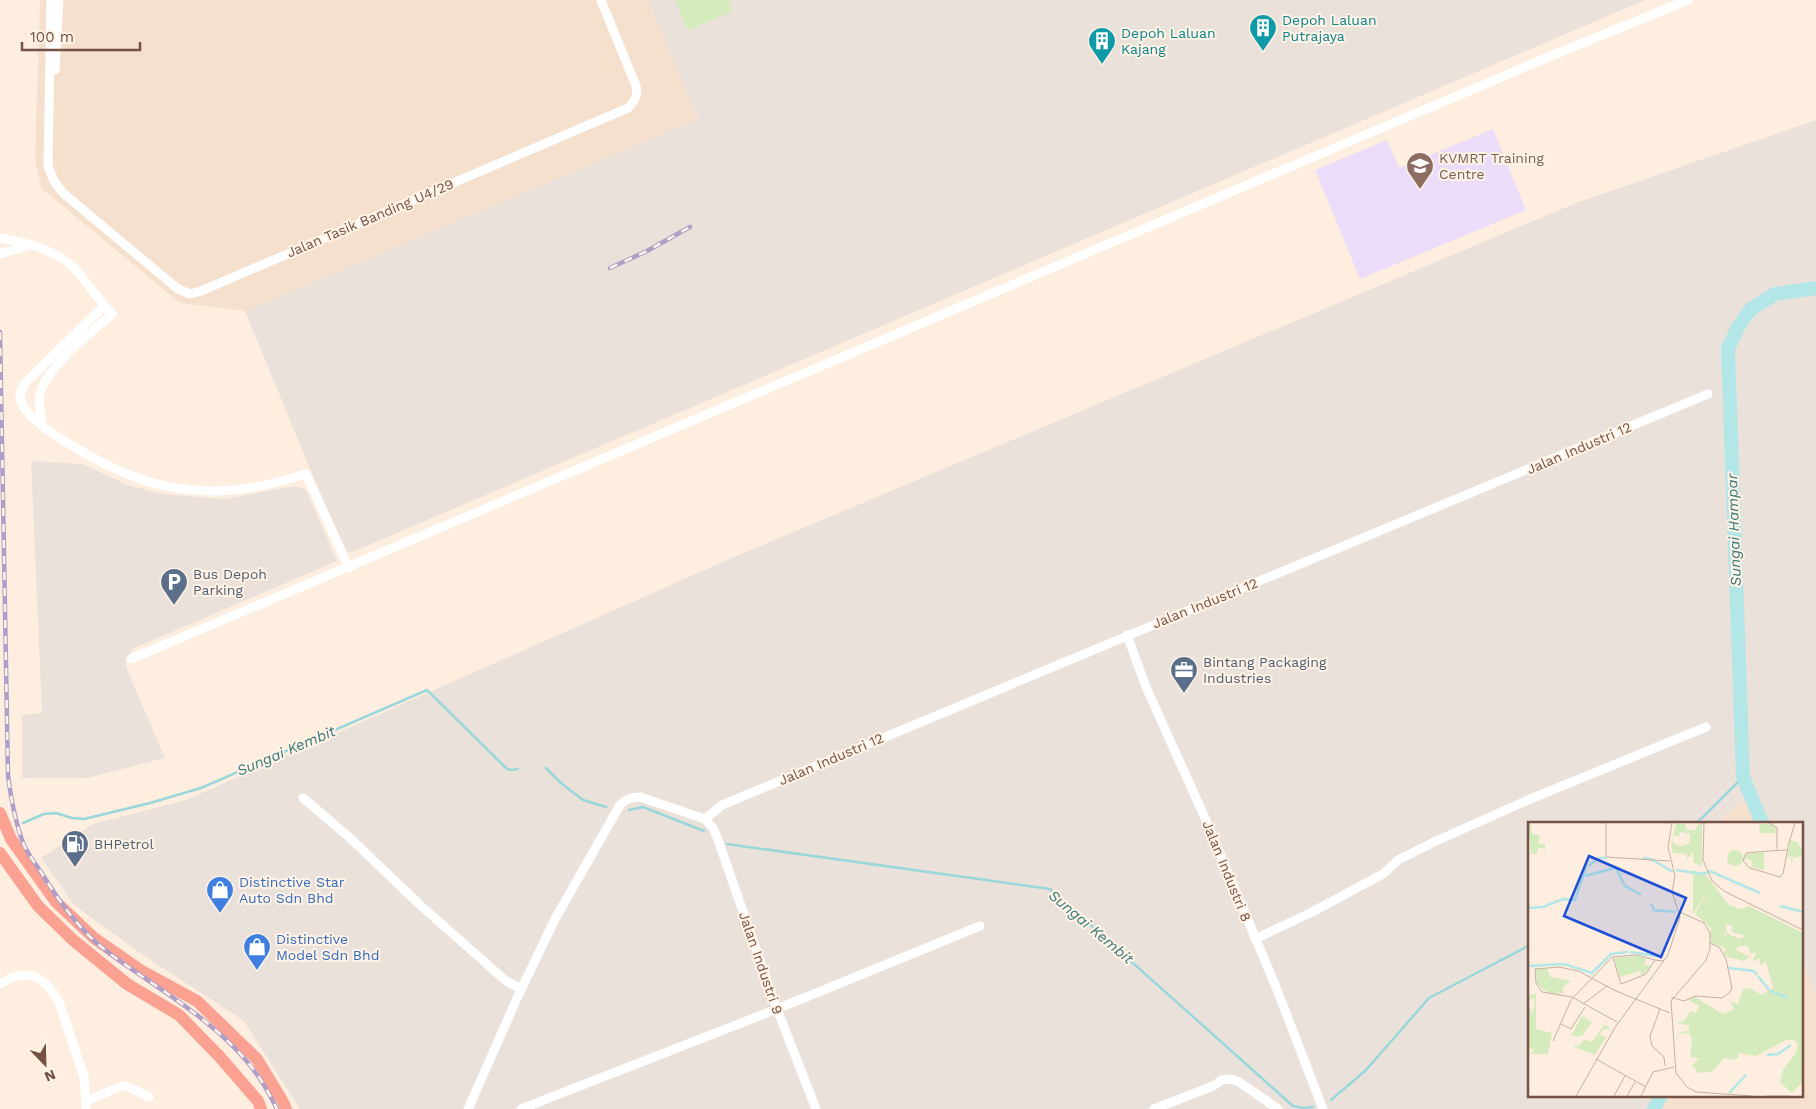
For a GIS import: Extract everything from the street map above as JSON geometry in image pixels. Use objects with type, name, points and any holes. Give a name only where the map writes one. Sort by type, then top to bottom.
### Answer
[{"type":"highway","points":[[0,813],[11,840],[56,902],[94,938],[140,970],[197,1001],[257,1059],[284,1102],[286,1109]]},
{"type":"highway","points":[[0,853],[26,890],[48,916],[73,940],[127,984],[179,1015],[219,1056],[258,1101],[261,1109]]},
{"type":"street","name":"Jalan Tasik Banding U4/29","points":[[51,0],[48,157],[50,174],[63,193],[185,293],[195,293],[628,108],[636,99],[636,86],[601,0]]},
{"type":"street","name":"Jalan Tasik Banding U4/29","points":[[48,157],[59,0]]},
{"type":"street","points":[[131,659],[349,568],[777,383],[1688,0]]},
{"type":"street","points":[[0,238],[31,245],[61,257],[74,268],[112,314],[61,361],[45,382],[39,398],[42,425]]},
{"type":"street","points":[[0,254],[31,245]]},
{"type":"street","points":[[104,306],[29,379],[22,389],[20,394],[22,404],[33,418],[84,453],[110,467],[137,478],[164,485],[193,490],[239,490],[265,486],[306,474],[349,568]]},
{"type":"street","name":"Jalan Industri 12","points":[[706,819],[722,804],[1708,394]]},
{"type":"street","name":"Jalan Industri 8","points":[[1127,635],[1146,687],[1205,818],[1255,939],[1322,1109]]},
{"type":"street","points":[[1255,939],[1312,912],[1383,874],[1398,860],[1420,849],[1528,800],[1706,727]]},
{"type":"street","points":[[468,1109],[521,989],[555,920],[620,805],[633,797],[640,797],[706,819]]},
{"type":"street","points":[[303,798],[506,981],[521,989]]},
{"type":"street","name":"Jalan Industri 9","points":[[706,819],[717,836],[777,1009],[816,1109]]},
{"type":"street","points":[[521,1109],[777,1009],[980,926]]},
{"type":"street","points":[[0,984],[11,977],[25,974],[38,978],[52,990],[84,1076],[87,1105],[121,1086],[126,1086],[149,1097]]},
{"type":"street","points":[[1154,1109],[1230,1079],[1239,1082],[1278,1109]]},
{"type":"shaded area","points":[[40,0],[648,0],[698,119],[245,311],[180,303],[41,188],[35,159]]},
{"type":"shaded area","points":[[648,0],[1645,0],[350,553],[346,551],[245,311],[698,119]]},
{"type":"shaded area","points":[[1816,120],[1816,993],[1804,966],[1804,822],[1755,822],[1744,797],[1719,822],[1528,822],[1528,1096],[1648,1096],[1646,1100],[1650,1109],[300,1109],[244,1021],[143,955],[74,905],[41,858],[93,824],[186,800],[734,557],[1576,203]]},
{"type":"shaded area","name":"KVMRT Training Centre","points":[[1493,129],[1526,210],[1360,279],[1315,170],[1387,140],[1399,168]]},
{"type":"shaded area","points":[[31,461],[83,464],[127,485],[162,494],[225,499],[294,486],[306,490],[337,561],[132,649],[125,662],[165,758],[87,778],[22,778],[22,715],[42,713]]},
{"type":"shaded area","points":[[1745,797],[1755,822],[1719,822]]},
{"type":"shaded area","points":[[1804,966],[1816,993],[1816,1109],[1650,1109],[1646,1100],[1648,1096],[1804,1096]]},
{"type":"green space","points":[[675,0],[728,0],[733,11],[688,31]]},
{"type":"waterway","name":"Sungai Hampar","points":[[1762,822],[1743,777],[1728,349],[1738,327],[1751,309],[1775,294],[1816,288]]},
{"type":"waterway","name":"Sungai Kembit","points":[[23,823],[44,814],[56,813],[72,818],[84,819],[201,788],[427,690],[507,769],[518,769]]},
{"type":"waterway","name":"Sungai Kembit","points":[[546,768],[562,784],[583,800],[606,807]]},
{"type":"waterway","name":"Sungai Kembit","points":[[1698,822],[1743,777]]},
{"type":"waterway","name":"Sungai Kembit","points":[[629,810],[643,807],[704,831]]},
{"type":"waterway","name":"Sungai Kembit","points":[[727,844],[1050,889],[1293,1106],[1313,1107]]},
{"type":"waterway","name":"Sungai Kembit","points":[[1331,1100],[1366,1070],[1429,998],[1528,946]]},
{"type":"waterway","name":"Sungai Hampar","points":[[1654,1109],[1660,1096]]},
{"type":"railway","points":[[610,268],[647,251],[690,227]]},
{"type":"railway","points":[[0,332],[8,776],[14,810],[23,843],[63,905],[80,926],[109,953],[180,1002],[213,1028],[254,1070],[277,1109]]},
{"type":"place","name":"Depoh Laluan Putrajaya","points":[[1263,52]]},
{"type":"place","name":"Depoh Laluan Kajang","points":[[1102,65]]},
{"type":"place","name":"KVMRT Training Centre","points":[[1420,190]]},
{"type":"place","name":"Bus Depoh Parking","points":[[174,606]]},
{"type":"place","name":"Bintang Packaging Industries","points":[[1184,694]]},
{"type":"place","name":"BHPetrol","points":[[75,868]]},
{"type":"place","name":"Distinctive Star Auto Sdn Bhd","points":[[220,914]]},
{"type":"place","name":"Distinctive Model Sdn Bhd","points":[[257,971]]}]
